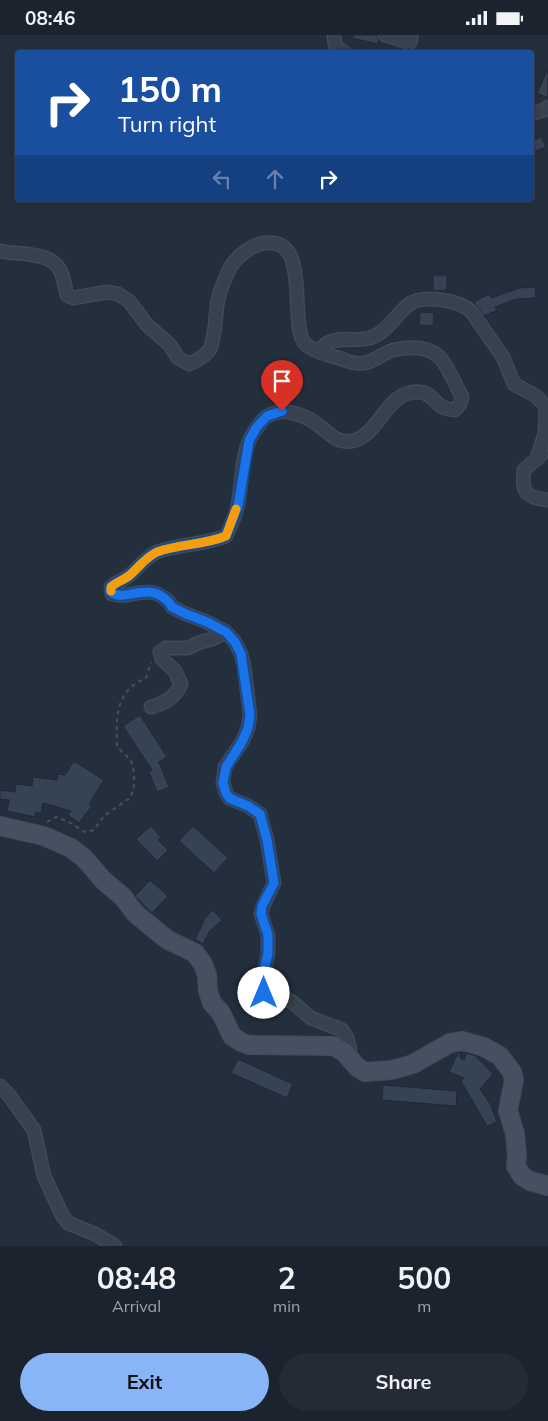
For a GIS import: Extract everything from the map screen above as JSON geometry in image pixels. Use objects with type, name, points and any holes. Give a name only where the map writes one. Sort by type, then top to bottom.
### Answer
[{"type":"street","points":[[334,35],[335,45],[341,50]]},
{"type":"street","points":[[385,35],[409,43],[412,35]]},
{"type":"street","points":[[534,113],[548,107]]},
{"type":"street","points":[[0,251],[37,255],[51,261],[60,271],[68,295],[73,299],[107,292],[118,294],[129,301],[147,325],[170,345],[178,358],[189,364],[198,360],[209,350],[213,336],[218,298],[231,267],[240,256],[259,243],[278,243],[287,249],[292,260],[296,287],[298,326],[303,341],[309,349],[352,363],[368,362],[382,357],[391,351],[400,349],[420,348],[434,351],[442,359],[462,397],[460,404],[455,410],[447,410],[438,406],[432,397],[422,391],[409,393],[396,400],[386,409],[370,430],[361,438],[352,442],[340,441],[322,427],[297,413],[282,411],[267,416],[256,428],[249,441],[238,506],[226,536],[216,540],[156,553],[145,560],[126,578],[111,587],[112,594],[119,596],[148,591],[160,595],[172,607],[226,632],[235,642],[241,654],[250,715],[248,728],[242,742],[226,767],[223,783],[229,798],[248,806],[260,814],[267,840],[274,883],[262,906],[261,914],[268,935],[268,954],[262,977],[264,993],[273,998],[291,1001],[311,1018],[342,1029],[348,1038],[350,1049],[348,1058]]},
{"type":"street","points":[[319,351],[328,343],[346,339],[369,339],[378,334],[410,303],[438,299],[464,305],[471,311],[503,357],[514,384],[536,395],[546,407],[545,433],[537,458]]},
{"type":"street","points":[[548,449],[524,470],[522,485],[526,493],[531,497],[548,500]]},
{"type":"street","points":[[151,707],[168,701],[177,694],[181,684],[175,671],[162,659],[160,652],[166,648],[188,649],[226,632]]},
{"type":"street","points":[[0,826],[55,840],[71,848],[84,858],[135,913],[168,940],[195,953],[208,975],[208,991],[212,1003],[221,1013],[232,1035],[241,1042],[249,1045],[333,1046],[344,1052],[357,1067],[366,1072],[392,1070],[413,1064],[450,1043],[463,1041],[484,1047],[500,1056],[512,1072],[514,1080],[508,1110],[515,1134],[516,1166],[522,1176],[530,1181],[548,1186]]},
{"type":"street","points":[[0,1086],[34,1130],[44,1176],[62,1215],[68,1223],[95,1234],[115,1246]]},
{"type":"path","points":[[34,834],[45,823],[56,817],[69,822],[85,832],[94,830],[104,816],[130,797],[134,772],[130,760],[118,747],[118,713],[120,703],[126,692],[134,684],[146,678],[152,661],[160,652]]},
{"type":"building","points":[[353,35],[377,35],[378,44],[352,38]]},
{"type":"building","points":[[548,69],[548,98],[537,93]]},
{"type":"building","points":[[541,137],[546,147],[534,152],[534,140]]},
{"type":"building","points":[[433,275],[447,275],[447,290],[433,291]]},
{"type":"building","points":[[535,287],[536,298],[516,299],[495,307],[497,310],[484,316],[474,302],[489,294],[491,298],[519,288]]},
{"type":"building","points":[[420,312],[434,313],[433,326],[419,325]]},
{"type":"building","points":[[140,715],[167,757],[159,762],[169,787],[157,792],[149,772],[152,770],[123,726]]},
{"type":"building","points":[[74,761],[104,780],[89,804],[92,806],[79,823],[68,815],[71,811],[43,803],[41,813],[36,812],[35,817],[7,811],[9,800],[0,799],[0,790],[15,792],[16,784],[32,786],[33,777],[57,780],[58,774],[65,775]]},
{"type":"building","points":[[151,826],[161,837],[158,840],[168,850],[157,861],[136,839]]},
{"type":"building","points":[[193,826],[228,858],[214,873],[179,841]]},
{"type":"building","points":[[150,880],[168,896],[152,913],[135,896]]},
{"type":"building","points":[[213,910],[222,920],[209,932],[203,944],[195,939],[203,920]]},
{"type":"building","points":[[460,1052],[460,1058],[464,1060],[466,1053],[474,1055],[493,1074],[480,1089],[491,1105],[497,1122],[487,1126],[461,1081],[464,1078],[449,1072]]},
{"type":"building","points":[[238,1059],[293,1084],[287,1098],[231,1073]]},
{"type":"building","points":[[383,1085],[457,1091],[456,1106],[382,1100]]},
{"type":"slow traffic","points":[[111,591],[111,587],[115,583],[126,578],[145,560],[156,553],[176,547],[216,540],[226,536],[236,509]]},
{"type":"route","points":[[264,993],[262,977],[268,954],[268,935],[261,914],[262,906],[274,883],[267,840],[260,814],[248,806],[229,798],[223,783],[226,767],[242,742],[248,728],[250,715],[241,654],[235,642],[226,632],[172,607],[160,595],[148,591],[119,596],[112,594],[110,591],[115,583],[126,578],[145,560],[156,553],[176,547],[216,540],[226,536],[238,506],[243,465],[249,441],[256,428],[267,416],[282,411]]}]
